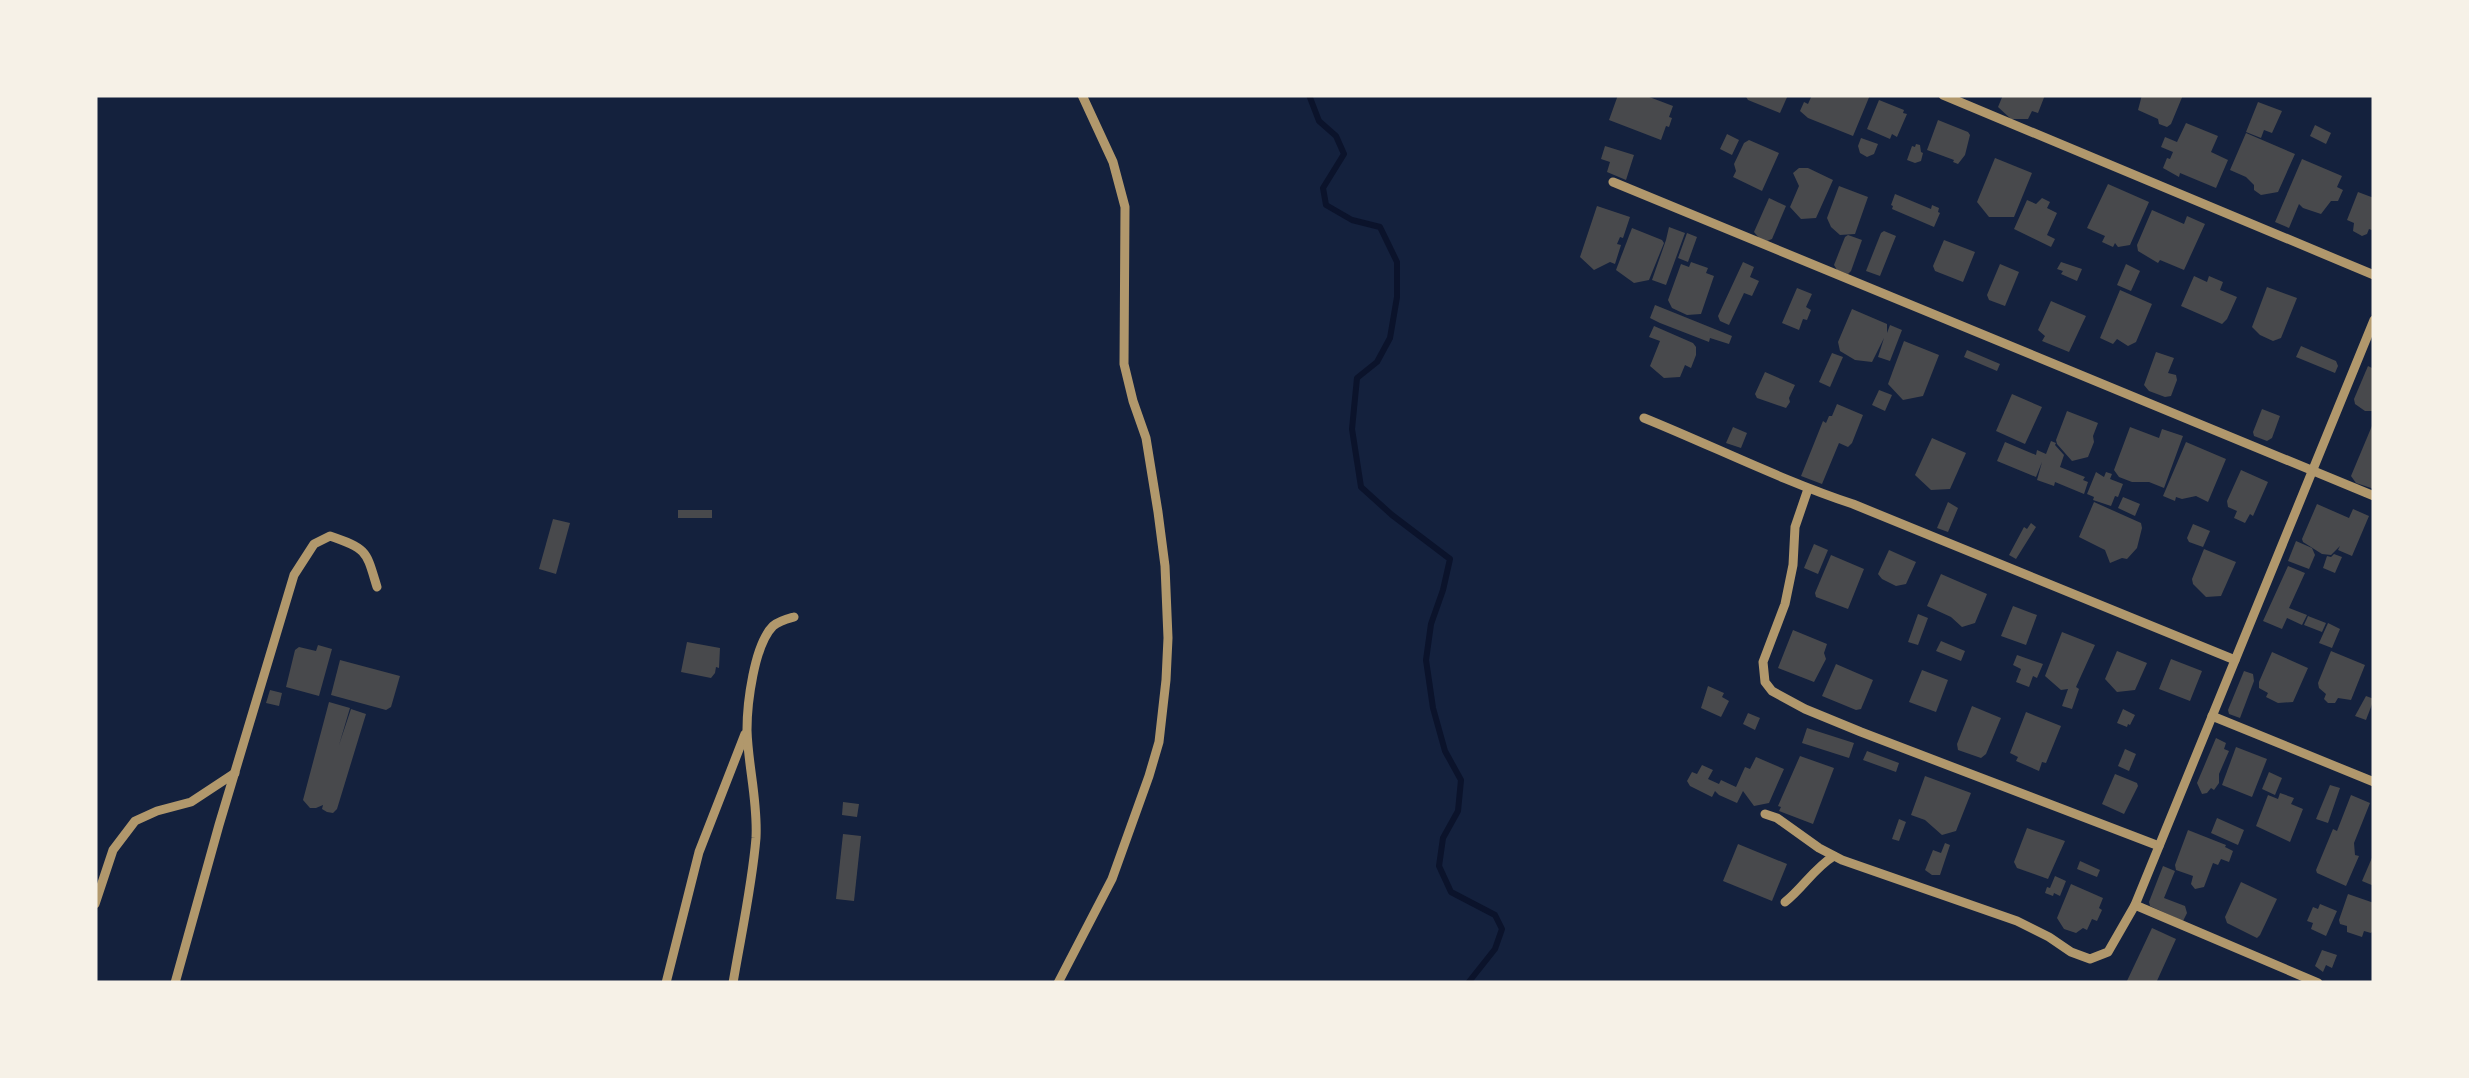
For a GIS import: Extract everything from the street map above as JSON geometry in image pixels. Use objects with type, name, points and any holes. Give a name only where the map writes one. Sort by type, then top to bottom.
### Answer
[{"type":"street","points":[[1058,983],[1112,879],[1149,776],[1159,742],[1168,638],[1166,566],[1158,512],[1146,438],[1132,402],[1124,364],[1125,208],[1114,162],[1082,95]]},
{"type":"street","points":[[1943,95],[2374,275]]},
{"type":"street","points":[[1613,182],[2374,496]]},
{"type":"street","points":[[1765,814],[1834,856],[2017,921],[2081,957],[2090,959],[2104,954],[2135,905],[2374,320]]},
{"type":"street","points":[[1644,418],[1808,489],[2235,660]]},
{"type":"street","points":[[1808,489],[1796,527],[1785,604],[1764,662],[1765,682],[1772,691],[1861,732],[2158,846]]},
{"type":"street","points":[[175,983],[294,575],[314,544],[330,536],[366,554],[377,588]]},
{"type":"street","points":[[733,983],[756,836],[747,728],[750,698],[764,640],[782,620],[794,617]]},
{"type":"street","points":[[2212,716],[2374,782]]},
{"type":"street","points":[[666,983],[699,852],[747,728]]},
{"type":"street","points":[[95,904],[113,850],[135,821],[191,802],[235,774]]},
{"type":"street","points":[[1785,902],[1821,864],[1834,856]]},
{"type":"street","points":[[2135,905],[2318,983]]},
{"type":"building","points":[[1618,95],[1644,95],[1673,106],[1669,127],[1666,126],[1661,140],[1609,120]]},
{"type":"building","points":[[1745,95],[1788,95],[1780,113],[1748,100]]},
{"type":"building","points":[[1812,95],[1870,95],[1853,136],[1800,111]]},
{"type":"building","points":[[2003,95],[2045,95],[2038,113],[2032,111],[2028,119],[2011,119],[1998,107]]},
{"type":"building","points":[[2142,95],[2183,95],[2171,124],[2159,124],[2158,119],[2138,110]]},
{"type":"building","points":[[1879,100],[1907,114],[1897,137],[1892,134],[1890,139],[1867,129]]},
{"type":"building","points":[[2258,102],[2282,111],[2272,133],[2264,130],[2261,138],[2246,132]]},
{"type":"building","points":[[1938,120],[1970,135],[1965,155],[1958,164],[1927,150]]},
{"type":"building","points":[[2186,123],[2218,136],[2211,152],[2228,160],[2216,188],[2163,168],[2173,152],[2161,147],[2165,137],[2177,142]]},
{"type":"building","points":[[2315,125],[2331,133],[2326,144],[2310,136]]},
{"type":"building","points":[[2246,133],[2295,154],[2278,192],[2261,195],[2246,177],[2230,170]]},
{"type":"building","points":[[1727,134],[1739,140],[1732,155],[1720,149]]},
{"type":"building","points":[[1861,138],[1878,144],[1874,154],[1867,157],[1860,153]]},
{"type":"building","points":[[1749,140],[1779,153],[1762,191],[1733,177],[1734,164]]},
{"type":"building","points":[[1916,144],[1923,153],[1921,161],[1915,163],[1907,160]]},
{"type":"building","points":[[1605,146],[1634,155],[1626,180],[1607,172],[1610,162],[1601,159]]},
{"type":"building","points":[[1995,158],[2032,173],[2014,217],[1989,217],[1977,202]]},
{"type":"building","points":[[2302,159],[2342,176],[2337,187],[2343,190],[2338,201],[2331,201],[2321,214],[2299,204],[2289,228],[2275,222]]},
{"type":"building","points":[[1799,168],[1833,180],[1816,218],[1801,219],[1790,207],[1799,186],[1793,173]]},
{"type":"building","points":[[2108,184],[2149,202],[2130,245],[2118,247],[2115,243],[2113,247],[2102,242],[2105,236],[2087,228]]},
{"type":"building","points":[[1839,186],[1868,197],[1855,234],[1840,235],[1827,218]]},
{"type":"building","points":[[2358,192],[2374,198],[2374,231],[2369,229],[2362,236],[2353,231],[2354,223],[2347,220]]},
{"type":"building","points":[[1895,194],[1931,209],[1932,205],[1939,208],[1934,227],[1892,209]]},
{"type":"building","points":[[1769,198],[1786,206],[1772,239],[1767,241],[1754,232]]},
{"type":"building","points":[[2042,198],[2050,202],[2047,208],[2057,213],[2047,235],[2055,239],[2051,247],[2014,229],[2027,200],[2036,204]]},
{"type":"building","points":[[1597,206],[1630,217],[1617,244],[1621,245],[1615,264],[1610,262],[1594,270],[1580,257]]},
{"type":"building","points":[[2152,210],[2184,224],[2187,216],[2205,224],[2184,270],[2160,260],[2158,263],[2138,251]]},
{"type":"building","points":[[1669,227],[1685,233],[1666,285],[1652,280]]},
{"type":"building","points":[[1632,228],[1664,243],[1649,280],[1634,283],[1616,270]]},
{"type":"building","points":[[1884,231],[1896,236],[1880,276],[1866,271]]},
{"type":"building","points":[[1687,233],[1697,237],[1688,262],[1678,258]]},
{"type":"building","points":[[1848,235],[1862,240],[1848,274],[1834,265]]},
{"type":"building","points":[[1944,240],[1975,252],[1963,282],[1935,271],[1933,266]]},
{"type":"building","points":[[1691,262],[1708,268],[1706,273],[1714,276],[1701,314],[1687,315],[1672,308],[1668,300],[1681,264],[1689,267]]},
{"type":"building","points":[[1743,262],[1754,267],[1750,277],[1759,281],[1752,296],[1744,293],[1729,325],[1718,316]]},
{"type":"building","points":[[2061,262],[2082,269],[2077,281],[2061,274],[2063,271],[2057,269]]},
{"type":"building","points":[[2000,264],[2019,272],[2005,306],[1989,300],[1987,295]]},
{"type":"building","points":[[2126,264],[2140,271],[2131,291],[2117,285]]},
{"type":"building","points":[[2194,276],[2207,282],[2209,276],[2223,282],[2220,290],[2237,297],[2222,324],[2181,306]]},
{"type":"building","points":[[2267,287],[2297,298],[2281,338],[2273,341],[2252,327]]},
{"type":"building","points":[[1797,288],[1812,294],[1806,307],[1811,310],[1799,330],[1782,323]]},
{"type":"building","points":[[2120,290],[2152,304],[2136,342],[2128,346],[2117,339],[2113,344],[2100,338]]},
{"type":"building","points":[[2051,301],[2086,316],[2069,352],[2042,341],[2045,336],[2038,330]]},
{"type":"building","points":[[1655,305],[1732,336],[1729,344],[1710,338],[1709,342],[1650,318]]},
{"type":"building","points":[[1852,309],[1887,324],[1887,333],[1890,325],[1902,330],[1890,361],[1878,357],[1884,338],[1872,362],[1855,360],[1840,351],[1838,342]]},
{"type":"building","points":[[1654,326],[1696,347],[1691,368],[1685,365],[1680,377],[1664,378],[1650,366],[1660,341],[1649,337]]},
{"type":"building","points":[[1904,341],[1939,355],[1923,396],[1903,400],[1888,384]]},
{"type":"building","points":[[2301,346],[2336,361],[2335,373],[2296,357]]},
{"type":"building","points":[[1967,350],[2000,364],[1997,371],[1964,357]]},
{"type":"building","points":[[2156,352],[2174,358],[2168,373],[2176,375],[2177,380],[2171,396],[2149,391],[2144,385]]},
{"type":"building","points":[[1832,353],[1843,357],[1830,387],[1819,382]]},
{"type":"building","points":[[2368,366],[2374,369],[2374,411],[2365,411],[2354,399]]},
{"type":"building","points":[[1765,372],[1795,385],[1786,408],[1757,398],[1755,394]]},
{"type":"building","points":[[1879,390],[1892,395],[1885,411],[1872,405]]},
{"type":"building","points":[[2012,394],[2042,407],[2025,444],[1996,431]]},
{"type":"building","points":[[1837,404],[1863,415],[1852,443],[1848,447],[1839,443],[1822,484],[1801,476],[1823,421],[1826,423],[1832,416]]},
{"type":"building","points":[[2262,409],[2280,416],[2272,438],[2267,441],[2253,432]]},
{"type":"building","points":[[2067,411],[2098,423],[2088,457],[2072,461],[2057,444]]},
{"type":"building","points":[[2374,421],[2374,489],[2356,483],[2351,476]]},
{"type":"building","points":[[1733,427],[1747,433],[1741,448],[1726,443]]},
{"type":"building","points":[[2130,427],[2159,438],[2162,429],[2183,436],[2164,488],[2149,482],[2132,482],[2119,477],[2114,470]]},
{"type":"building","points":[[1932,438],[1966,453],[1950,489],[1931,490],[1915,475]]},
{"type":"building","points":[[2051,441],[2064,455],[2060,467],[2085,477],[2083,480],[2088,482],[2084,494],[2055,482],[2054,486],[2037,480],[2042,462],[2036,477],[1997,461],[2005,442],[2036,455],[2037,450],[2046,454]]},
{"type":"building","points":[[2186,442],[2226,459],[2208,502],[2196,496],[2176,497],[2175,501],[2163,496]]},
{"type":"building","points":[[2241,470],[2268,482],[2253,516],[2250,514],[2245,523],[2234,518],[2237,511],[2228,507],[2227,501]]},
{"type":"building","points":[[2096,472],[2104,477],[2106,472],[2112,474],[2110,479],[2123,484],[2111,506],[2087,494]]},
{"type":"building","points":[[2123,497],[2140,504],[2135,516],[2118,508]]},
{"type":"building","points":[[1948,502],[1958,508],[1948,532],[1937,528]]},
{"type":"building","points":[[2094,502],[2141,523],[2137,548],[2127,559],[2110,563],[2105,550],[2079,537]]},
{"type":"building","points":[[2317,504],[2349,518],[2353,509],[2369,516],[2352,556],[2338,550],[2340,546],[2331,555],[2322,554],[2303,542]]},
{"type":"building","points":[[678,510],[712,510],[712,518],[678,518]]},
{"type":"building","points":[[553,519],[570,523],[556,574],[539,569]]},
{"type":"building","points":[[2031,523],[2036,527],[2016,559],[2009,555],[2024,527],[2027,529]]},
{"type":"building","points":[[2193,524],[2210,531],[2203,547],[2187,538]]},
{"type":"building","points":[[2296,541],[2312,548],[2315,555],[2309,569],[2288,561]]},
{"type":"building","points":[[1814,544],[1828,550],[1818,574],[1804,568]]},
{"type":"building","points":[[2204,549],[2236,562],[2221,596],[2206,597],[2193,584]]},
{"type":"building","points":[[1889,550],[1916,562],[1906,584],[1896,586],[1878,574]]},
{"type":"building","points":[[1831,555],[1864,569],[1848,609],[1816,597]]},
{"type":"building","points":[[2327,556],[2342,557],[2335,573],[2323,568]]},
{"type":"building","points":[[2288,566],[2305,573],[2289,608],[2307,615],[2302,625],[2287,618],[2282,629],[2263,621]]},
{"type":"building","points":[[1941,574],[1987,594],[1975,623],[1962,627],[1927,606]]},
{"type":"building","points":[[2013,606],[2037,615],[2026,645],[2001,636]]},
{"type":"building","points":[[1918,614],[1928,618],[1918,645],[1908,642]]},
{"type":"building","points":[[2308,616],[2326,623],[2322,632],[2304,625]]},
{"type":"building","points":[[2328,623],[2340,629],[2332,648],[2319,643]]},
{"type":"building","points":[[1793,630],[1827,644],[1826,659],[1814,682],[1778,668]]},
{"type":"building","points":[[2062,632],[2095,645],[2076,687],[2079,689],[2072,709],[2062,706],[2068,689],[2061,690],[2045,676]]},
{"type":"building","points":[[1941,641],[1965,651],[1961,661],[1936,651]]},
{"type":"building","points":[[687,642],[720,648],[719,668],[711,678],[681,672]]},
{"type":"building","points":[[318,645],[332,649],[319,696],[286,687],[295,650],[299,647],[316,651]]},
{"type":"building","points":[[2117,651],[2147,663],[2135,690],[2117,692],[2105,679]]},
{"type":"building","points":[[2331,651],[2365,665],[2351,700],[2338,698],[2335,703],[2328,703],[2319,688]]},
{"type":"building","points":[[2272,652],[2308,668],[2293,702],[2278,703],[2259,688]]},
{"type":"building","points":[[2017,655],[2043,664],[2029,687],[2016,682],[2021,669],[2013,665]]},
{"type":"building","points":[[2171,659],[2202,671],[2190,701],[2159,689]]},
{"type":"building","points":[[340,660],[400,676],[391,707],[386,710],[331,695]]},
{"type":"building","points":[[1836,664],[1873,680],[1861,709],[1822,696]]},
{"type":"building","points":[[1922,670],[1948,680],[1936,712],[1909,702]]},
{"type":"building","points":[[2244,671],[2253,674],[2254,681],[2240,718],[2228,710]]},
{"type":"building","points":[[1708,686],[1724,693],[1722,697],[1729,701],[1721,717],[1701,708]]},
{"type":"building","points":[[270,690],[282,693],[279,706],[266,703]]},
{"type":"building","points":[[2366,696],[2374,699],[2366,720],[2355,716]]},
{"type":"building","points":[[329,702],[350,708],[339,745],[351,709],[366,714],[333,813],[322,809],[323,805],[310,808],[303,800]]},
{"type":"building","points":[[1972,706],[2001,718],[1981,758],[1958,750]]},
{"type":"building","points":[[2123,709],[2135,715],[2127,727],[2117,723]]},
{"type":"building","points":[[2026,712],[2061,726],[2039,771],[2016,761],[2018,757],[2010,753]]},
{"type":"building","points":[[1748,713],[1760,718],[1755,730],[1743,724]]},
{"type":"building","points":[[1807,728],[1854,743],[1849,758],[1802,743]]},
{"type":"building","points":[[2216,738],[2226,743],[2224,749],[2229,751],[2219,783],[2214,790],[2202,794],[2197,783]]},
{"type":"building","points":[[2236,747],[2267,759],[2252,797],[2222,785]]},
{"type":"building","points":[[2125,749],[2136,754],[2129,771],[2118,766]]},
{"type":"building","points":[[1867,751],[1899,763],[1896,772],[1863,760]]},
{"type":"building","points":[[1800,756],[1834,768],[1813,824],[1779,811],[1778,806]]},
{"type":"building","points":[[1756,757],[1784,769],[1769,803],[1754,806],[1743,791],[1737,803],[1715,791],[1712,797],[1687,781],[1702,765],[1713,770],[1708,779],[1736,787],[1745,767],[1750,769]]},
{"type":"building","points":[[2269,772],[2282,778],[2275,795],[2262,789]]},
{"type":"building","points":[[2115,774],[2138,786],[2124,814],[2102,804]]},
{"type":"building","points":[[1925,776],[1971,793],[1956,831],[1942,835],[1925,820],[1911,815]]},
{"type":"building","points":[[2330,785],[2340,788],[2328,823],[2316,819]]},
{"type":"building","points":[[2280,793],[2294,798],[2291,804],[2303,809],[2290,842],[2256,826],[2268,795],[2278,799]]},
{"type":"building","points":[[2351,795],[2370,803],[2354,843],[2355,855],[2359,856],[2346,886],[2316,870]]},
{"type":"building","points":[[843,802],[859,804],[857,817],[842,815]]},
{"type":"building","points":[[2217,818],[2244,830],[2238,845],[2211,833]]},
{"type":"building","points":[[1899,819],[1906,822],[1899,841],[1892,839]]},
{"type":"building","points":[[2027,828],[2065,841],[2048,879],[2017,868],[2014,862]]},
{"type":"building","points":[[2188,830],[2233,851],[2229,862],[2221,859],[2218,865],[2213,863],[2204,887],[2195,889],[2191,884],[2193,876],[2176,870],[2175,865]]},
{"type":"building","points":[[843,834],[861,836],[854,901],[836,899]]},
{"type":"building","points":[[1945,843],[1950,845],[1940,875],[1932,875],[1925,870],[1933,850],[1941,853]]},
{"type":"building","points":[[1738,844],[1787,864],[1772,901],[1723,881]]},
{"type":"building","points":[[2374,853],[2374,886],[2362,881]]},
{"type":"building","points":[[2080,861],[2100,870],[2097,877],[2077,869]]},
{"type":"building","points":[[2163,866],[2175,871],[2164,898],[2185,906],[2183,921],[2150,906]]},
{"type":"building","points":[[2055,876],[2066,881],[2060,896],[2045,893]]},
{"type":"building","points":[[2241,882],[2277,899],[2257,938],[2227,923],[2225,917]]},
{"type":"building","points":[[2071,884],[2103,898],[2097,921],[2092,919],[2087,930],[2076,933],[2064,929],[2057,918]]},
{"type":"building","points":[[2348,894],[2374,903],[2371,933],[2364,931],[2362,937],[2347,932],[2347,926],[2340,924]]},
{"type":"building","points":[[2320,904],[2337,911],[2326,936],[2311,929],[2313,923],[2307,921],[2313,907],[2318,909]]},
{"type":"building","points":[[2152,928],[2176,939],[2156,983],[2126,983]]},
{"type":"building","points":[[2322,950],[2337,955],[2332,968],[2326,965],[2323,972],[2315,966]]},
{"type":"waterway","points":[[1309,95],[1319,121],[1336,136],[1344,154],[1323,188],[1326,205],[1352,220],[1380,227],[1397,262],[1397,297],[1390,338],[1377,362],[1357,378],[1352,429],[1361,487],[1450,559],[1431,624],[1426,660],[1445,751],[1461,780],[1458,811],[1443,838],[1439,866],[1451,892],[1495,915],[1502,929],[1495,949],[1468,983]]}]
